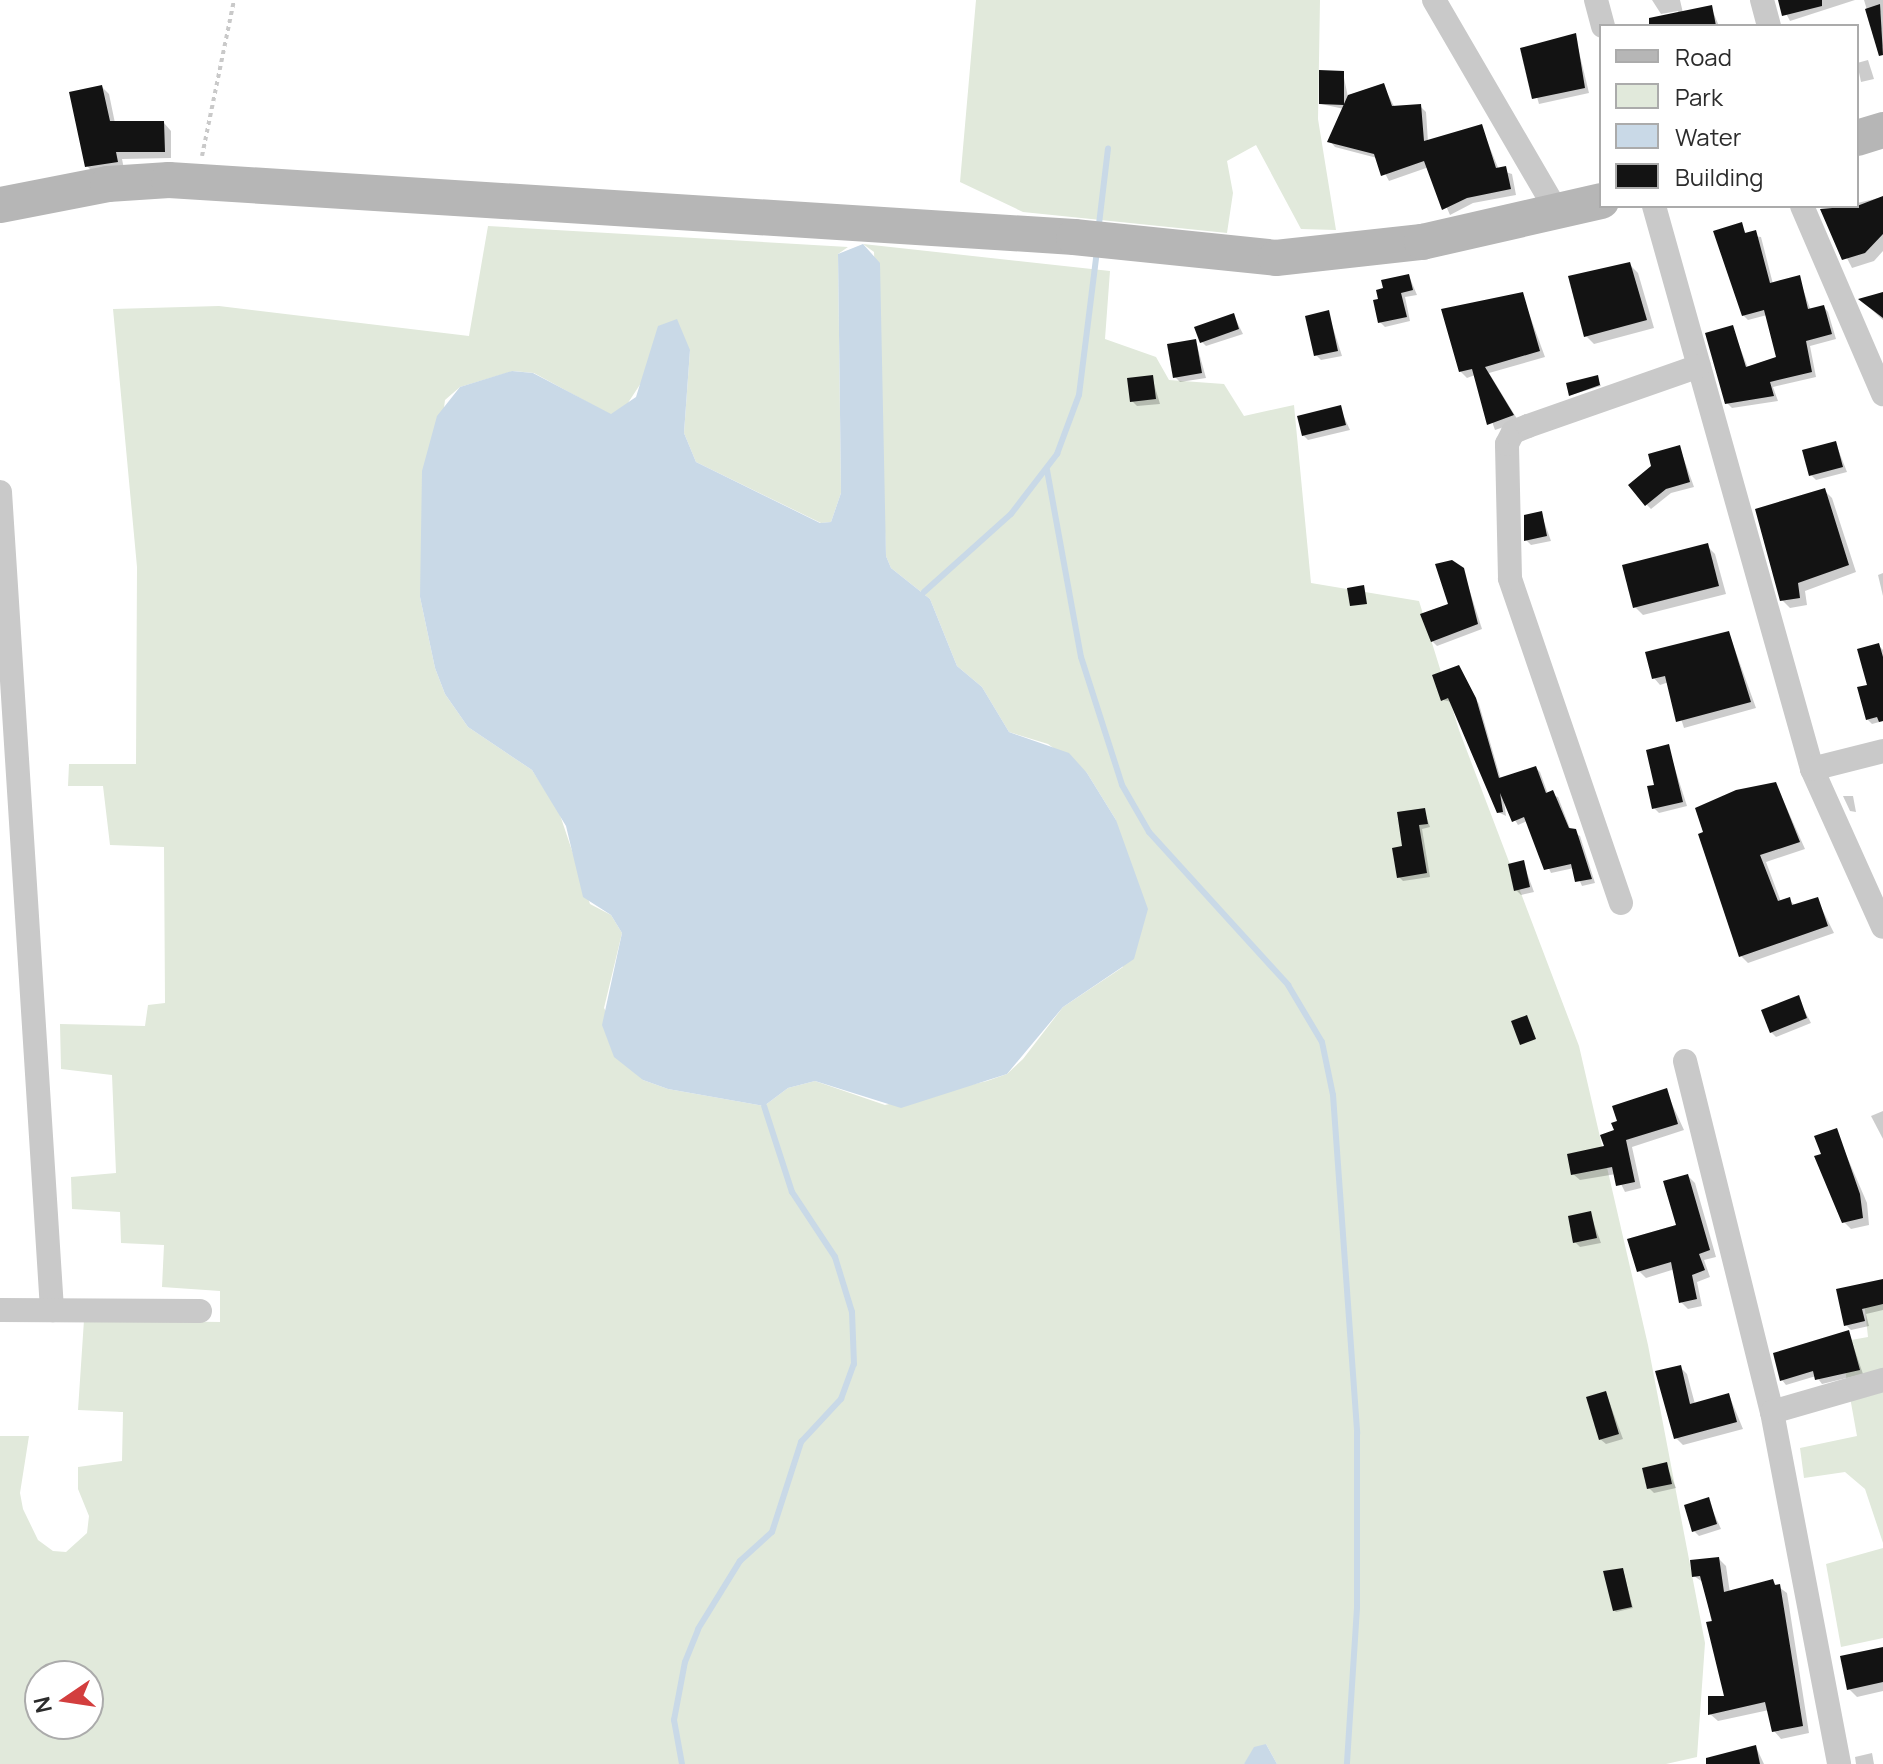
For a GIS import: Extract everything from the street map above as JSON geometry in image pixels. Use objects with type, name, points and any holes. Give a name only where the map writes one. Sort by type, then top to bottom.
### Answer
[{"type":"street","points":[[1434,0],[1556,210]]},
{"type":"street","points":[[1596,0],[1602,24]]},
{"type":"street","points":[[1762,0],[1768,24]]},
{"type":"street","points":[[1859,137],[1883,130]]},
{"type":"street","points":[[0,205],[120,182],[197,182],[1074,237],[1276,258],[1422,242],[1599,201]]},
{"type":"street","points":[[1655,208],[1812,769],[1883,927]]},
{"type":"street","points":[[1803,208],[1877,357],[1883,394]]},
{"type":"street","points":[[1621,903],[1510,578],[1507,444],[1513,432],[1699,366]]},
{"type":"street","points":[[0,492],[10,766],[52,1310]]},
{"type":"street","points":[[1812,769],[1883,751]]},
{"type":"street","points":[[1685,1061],[1772,1412],[1839,1764]]},
{"type":"street","points":[[0,1310],[200,1311]]},
{"type":"street","points":[[1772,1412],[1883,1380]]},
{"type":"path","points":[[197,182],[234,0]]},
{"type":"green space","points":[[976,0],[1320,0],[1318,119],[1336,230],[1301,229],[1256,145],[1227,161],[1233,193],[1227,233],[1023,212],[960,182]]},
{"type":"green space","points":[[488,226],[848,247],[838,254],[841,493],[831,522],[821,523],[696,462],[684,433],[690,350],[641,383],[624,409],[611,415],[534,373],[513,371],[460,387],[445,400],[420,597],[435,668],[445,694],[468,727],[532,770],[559,812],[590,904],[611,915],[622,933],[604,1008],[643,1080],[668,1089],[764,1106],[788,1088],[815,1081],[885,1105],[1007,1074],[1023,1059],[1063,1007],[1123,967],[1116,820],[1087,773],[1048,744],[1009,732],[982,687],[957,666],[930,599],[891,568],[886,556],[874,252],[863,244],[1110,271],[1105,339],[1156,357],[1169,380],[1224,384],[1244,416],[1294,405],[1311,583],[1419,601],[1459,730],[1579,1046],[1648,1345],[1705,1643],[1697,1757],[1666,1764],[1277,1764],[1266,1744],[1244,1764],[0,1764],[0,1436],[29,1436],[20,1493],[23,1509],[38,1540],[53,1551],[66,1552],[87,1533],[89,1516],[78,1489],[78,1467],[122,1461],[123,1412],[78,1410],[84,1320],[220,1322],[220,1291],[162,1287],[164,1245],[121,1243],[120,1212],[72,1209],[71,1177],[116,1173],[112,1075],[61,1069],[60,1024],[145,1026],[148,1005],[165,1003],[164,847],[110,845],[103,786],[68,786],[69,764],[136,764],[137,567],[113,309],[219,306],[469,336]]},
{"type":"green space","points":[[1883,1287],[1883,1543],[1865,1489],[1845,1472],[1804,1478],[1800,1448],[1857,1436],[1840,1342],[1868,1337],[1863,1292]]},
{"type":"green space","points":[[1883,1548],[1883,1638],[1841,1647],[1826,1564]]},
{"type":"water","points":[[863,244],[880,263],[886,556],[891,568],[930,599],[957,666],[982,687],[1009,732],[1069,753],[1087,773],[1116,820],[1148,909],[1134,959],[1063,1007],[1007,1074],[901,1108],[815,1081],[788,1088],[764,1106],[668,1089],[643,1080],[614,1057],[602,1025],[622,933],[611,915],[583,897],[566,826],[532,770],[468,727],[445,694],[435,668],[420,597],[422,471],[437,416],[460,387],[512,371],[533,373],[611,414],[636,397],[658,326],[677,319],[690,350],[684,433],[696,462],[820,523],[831,522],[841,493],[838,254]]},
{"type":"water","points":[[1266,1744],[1277,1764],[1244,1764],[1254,1747]]},
{"type":"building","points":[[1778,0],[1822,0],[1822,6],[1782,16]]},
{"type":"building","points":[[1880,4],[1883,55],[1879,56],[1865,9]]},
{"type":"building","points":[[1712,5],[1716,24],[1649,24],[1649,18]]},
{"type":"building","points":[[1576,33],[1585,88],[1532,99],[1520,48]]},
{"type":"building","points":[[1319,70],[1344,71],[1344,105],[1319,104]]},
{"type":"building","points":[[1384,83],[1392,106],[1421,104],[1424,141],[1482,124],[1496,168],[1506,166],[1511,189],[1467,198],[1442,210],[1424,161],[1381,176],[1374,154],[1327,142],[1348,95]]},
{"type":"building","points":[[102,85],[110,121],[164,121],[165,152],[116,152],[118,162],[85,167],[69,92]]},
{"type":"building","points":[[1883,196],[1883,234],[1865,253],[1842,260],[1820,209],[1859,208],[1859,205]]},
{"type":"building","points":[[1742,222],[1745,233],[1756,230],[1770,283],[1800,275],[1808,309],[1824,305],[1832,334],[1806,341],[1812,372],[1770,382],[1774,396],[1725,404],[1705,333],[1733,325],[1746,367],[1776,357],[1764,310],[1742,316],[1713,231]]},
{"type":"building","points":[[1630,262],[1647,320],[1584,337],[1568,276]]},
{"type":"building","points":[[1409,274],[1413,290],[1401,293],[1407,317],[1378,323],[1373,300],[1378,299],[1376,290],[1383,288],[1381,280]]},
{"type":"building","points":[[1523,292],[1540,351],[1485,367],[1514,415],[1487,425],[1472,369],[1459,372],[1441,309]]},
{"type":"building","points":[[1883,292],[1883,318],[1858,299]]},
{"type":"building","points":[[1329,310],[1338,351],[1314,356],[1305,316]]},
{"type":"building","points":[[1234,313],[1239,329],[1200,343],[1194,327]]},
{"type":"building","points":[[1196,339],[1202,373],[1173,378],[1167,344]]},
{"type":"building","points":[[1153,375],[1156,399],[1130,402],[1127,378]]},
{"type":"building","points":[[1598,375],[1600,385],[1569,396],[1566,383]]},
{"type":"building","points":[[1341,405],[1346,425],[1302,436],[1297,416]]},
{"type":"building","points":[[1836,441],[1843,467],[1809,476],[1802,450]]},
{"type":"building","points":[[1680,445],[1690,482],[1666,489],[1645,506],[1628,485],[1651,466],[1648,454]]},
{"type":"building","points":[[1825,488],[1849,565],[1798,583],[1800,598],[1780,601],[1755,509]]},
{"type":"building","points":[[1542,511],[1547,536],[1524,541],[1524,515]]},
{"type":"building","points":[[1708,543],[1719,586],[1633,608],[1622,565]]},
{"type":"building","points":[[1452,560],[1464,568],[1478,624],[1431,642],[1420,614],[1448,604],[1435,564]]},
{"type":"building","points":[[1364,585],[1367,604],[1350,606],[1347,588]]},
{"type":"building","points":[[1729,631],[1751,702],[1676,722],[1665,676],[1652,679],[1645,652]]},
{"type":"building","points":[[1879,643],[1883,657],[1883,721],[1879,722],[1877,717],[1866,720],[1857,687],[1867,685],[1857,649]]},
{"type":"building","points":[[1459,665],[1476,698],[1499,778],[1536,766],[1546,793],[1553,790],[1569,828],[1576,829],[1592,879],[1575,882],[1571,864],[1544,870],[1524,817],[1512,822],[1500,793],[1503,812],[1497,813],[1448,698],[1441,701],[1432,675]]},
{"type":"building","points":[[1669,744],[1683,802],[1652,809],[1647,786],[1654,785],[1646,750]]},
{"type":"building","points":[[1776,782],[1800,842],[1760,855],[1778,901],[1790,897],[1792,905],[1818,897],[1828,926],[1739,957],[1698,834],[1703,832],[1695,808],[1736,790]]},
{"type":"building","points":[[1425,808],[1428,824],[1419,825],[1427,873],[1397,878],[1392,848],[1402,846],[1397,812]]},
{"type":"building","points":[[1524,860],[1530,887],[1514,891],[1508,864]]},
{"type":"building","points":[[1799,995],[1807,1018],[1770,1033],[1761,1010]]},
{"type":"building","points":[[1527,1015],[1536,1039],[1520,1045],[1511,1021]]},
{"type":"building","points":[[1667,1088],[1678,1124],[1626,1140],[1635,1182],[1616,1186],[1612,1167],[1571,1175],[1567,1154],[1604,1146],[1600,1135],[1614,1130],[1611,1123],[1617,1121],[1612,1106]]},
{"type":"building","points":[[1837,1128],[1860,1194],[1863,1218],[1842,1223],[1814,1156],[1821,1154],[1814,1136]]},
{"type":"building","points":[[1688,1174],[1710,1250],[1699,1254],[1705,1270],[1692,1275],[1697,1299],[1679,1303],[1671,1262],[1637,1272],[1627,1239],[1676,1225],[1663,1181]]},
{"type":"building","points":[[1591,1211],[1597,1238],[1573,1243],[1568,1216]]},
{"type":"building","points":[[1883,1279],[1883,1304],[1862,1309],[1865,1321],[1844,1326],[1836,1289]]},
{"type":"building","points":[[1849,1330],[1860,1370],[1815,1380],[1813,1371],[1780,1381],[1773,1353]]},
{"type":"building","points":[[1681,1365],[1690,1404],[1729,1393],[1737,1422],[1674,1439],[1655,1371]]},
{"type":"building","points":[[1606,1391],[1619,1434],[1599,1440],[1586,1397]]},
{"type":"building","points":[[1667,1462],[1672,1484],[1647,1489],[1642,1468]]},
{"type":"building","points":[[1709,1497],[1717,1524],[1692,1532],[1684,1505]]},
{"type":"building","points":[[1719,1557],[1724,1592],[1773,1579],[1775,1585],[1780,1584],[1803,1726],[1772,1732],[1765,1702],[1708,1715],[1708,1696],[1724,1696],[1706,1622],[1712,1621],[1700,1576],[1692,1577],[1690,1560]]},
{"type":"building","points":[[1623,1568],[1632,1607],[1613,1611],[1603,1571]]},
{"type":"building","points":[[1883,1647],[1883,1682],[1847,1690],[1840,1656]]},
{"type":"building","points":[[1756,1745],[1760,1764],[1706,1764],[1706,1758]]},
{"type":"waterway","points":[[1099,224],[1108,149]]},
{"type":"waterway","points":[[924,592],[1011,514],[1057,454],[1079,395],[1097,251]]},
{"type":"waterway","points":[[1047,470],[1081,657],[1122,785],[1149,832],[1288,985],[1322,1042],[1333,1095],[1357,1433],[1357,1608],[1347,1764]]},
{"type":"waterway","points":[[682,1764],[674,1720],[685,1662],[698,1629],[740,1561],[772,1532],[801,1442],[841,1399],[854,1364],[852,1312],[835,1257],[792,1192],[764,1106]]}]
